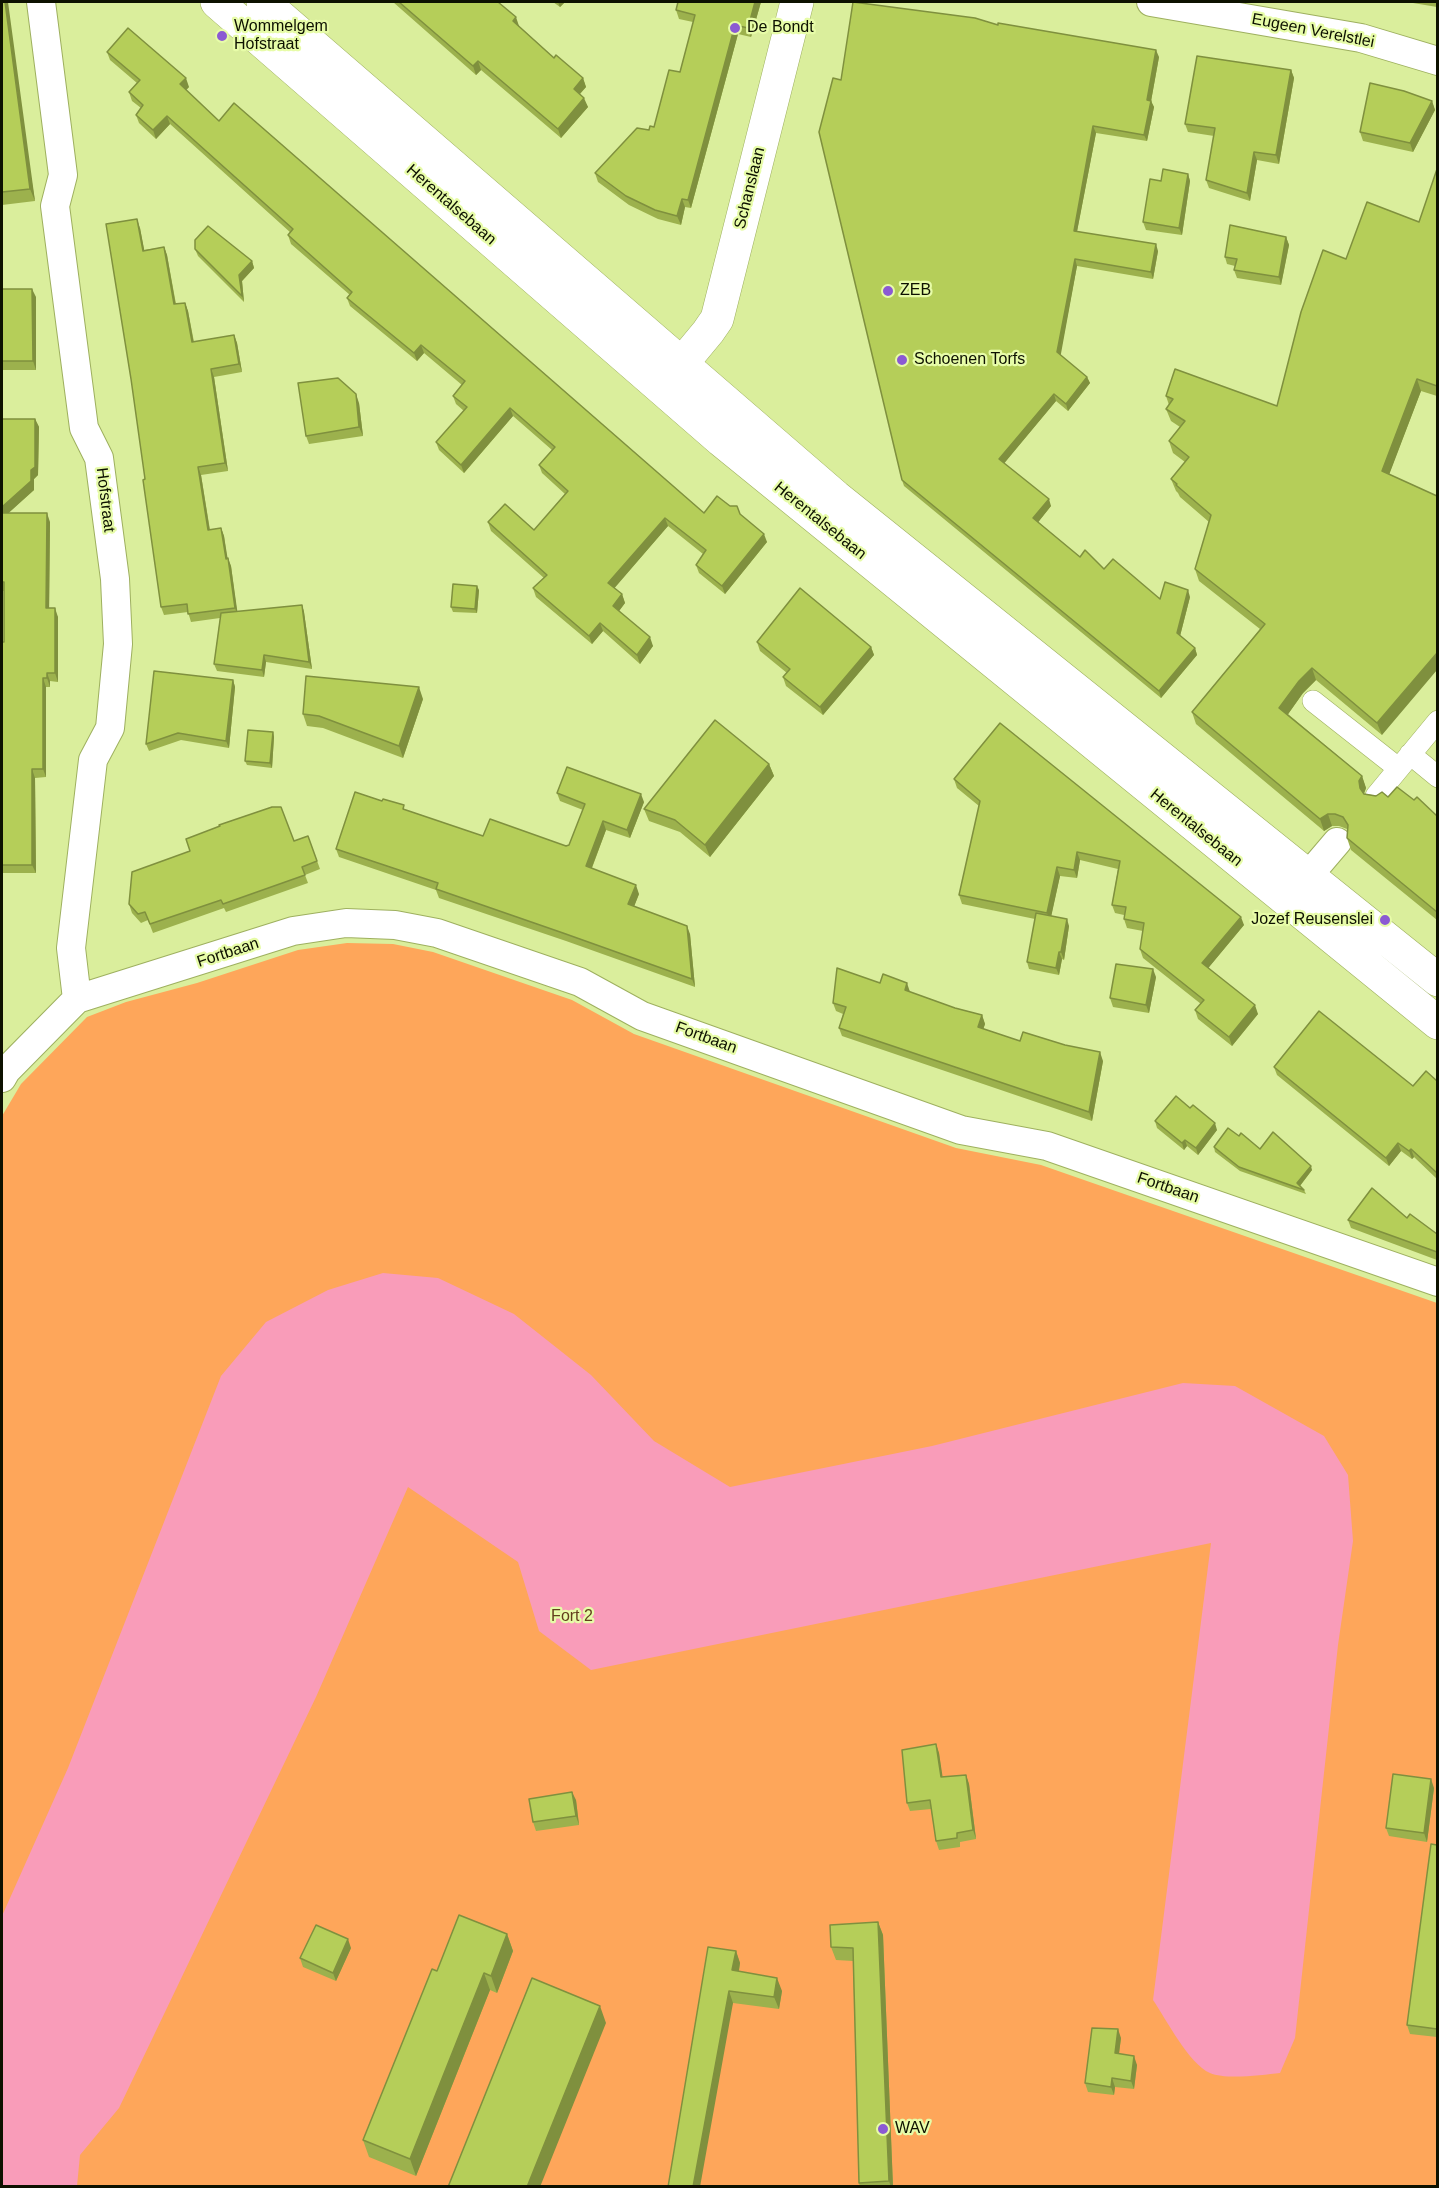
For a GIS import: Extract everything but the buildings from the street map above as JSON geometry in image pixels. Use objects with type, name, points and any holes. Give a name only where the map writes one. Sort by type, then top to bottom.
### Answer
[{"type":"main road","name":"Herentalsebaan","points":[[217,2],[672,376],[836,497],[1437,980]]},
{"type":"main road","name":"Herentalsebaan","points":[[263,2],[672,376],[738,455],[1437,1023]]},
{"type":"main road","name":"Schanslaan","points":[[672,376],[717,319],[797,2]]},
{"type":"street","name":"Hofstraat","points":[[41,2],[63,175],[55,206],[84,428],[99,458],[115,579],[118,644],[110,728],[93,760],[71,948],[77,999]]},
{"type":"street","name":"Eugeen Verelstlei","points":[[1151,2],[1361,38],[1437,61]]},
{"type":"street","points":[[1313,701],[1404,761],[1437,777]]},
{"type":"street","points":[[1377,796],[1437,721]]},
{"type":"street","points":[[1308,876],[1337,842]]},
{"type":"street","name":"Fortbaan","points":[[2,1078],[6,1071],[77,999],[293,931],[346,923],[395,925],[437,933],[580,982],[642,1016],[961,1130],[1047,1146],[1437,1281]]},
{"type":"green space","name":"Fort 2","points":[[347,943],[393,944],[433,952],[572,1000],[634,1034],[956,1148],[1041,1165],[1437,1303],[1437,2186],[2,2186],[2,1116],[21,1084],[87,1017],[126,1002],[197,983],[298,950]]},
{"type":"shaded area","points":[[383,1273],[438,1278],[514,1314],[591,1375],[654,1441],[730,1487],[932,1446],[1183,1383],[1235,1386],[1324,1436],[1348,1475],[1353,1541],[1338,1645],[1295,2038],[1280,2073],[1234,2077],[1210,2073],[1186,2051],[1153,2000],[1211,1543],[591,1670],[539,1631],[518,1562],[408,1487],[316,1697],[119,2108],[80,2155],[77,2186],[2,2186],[2,1916],[68,1768],[221,1376],[266,1322],[328,1290]]},
{"type":"place","name":"De Bondt","points":[[735,28]]},
{"type":"place","name":"Wommelgem Hofstraat","points":[[222,36]]},
{"type":"place","name":"ZEB","points":[[888,291]]},
{"type":"place","name":"Schoenen Torfs","points":[[902,360]]},
{"type":"place","name":"Jozef Reusenslei","points":[[1385,920]]},
{"type":"place","name":"WAV","points":[[883,2129]]}]
